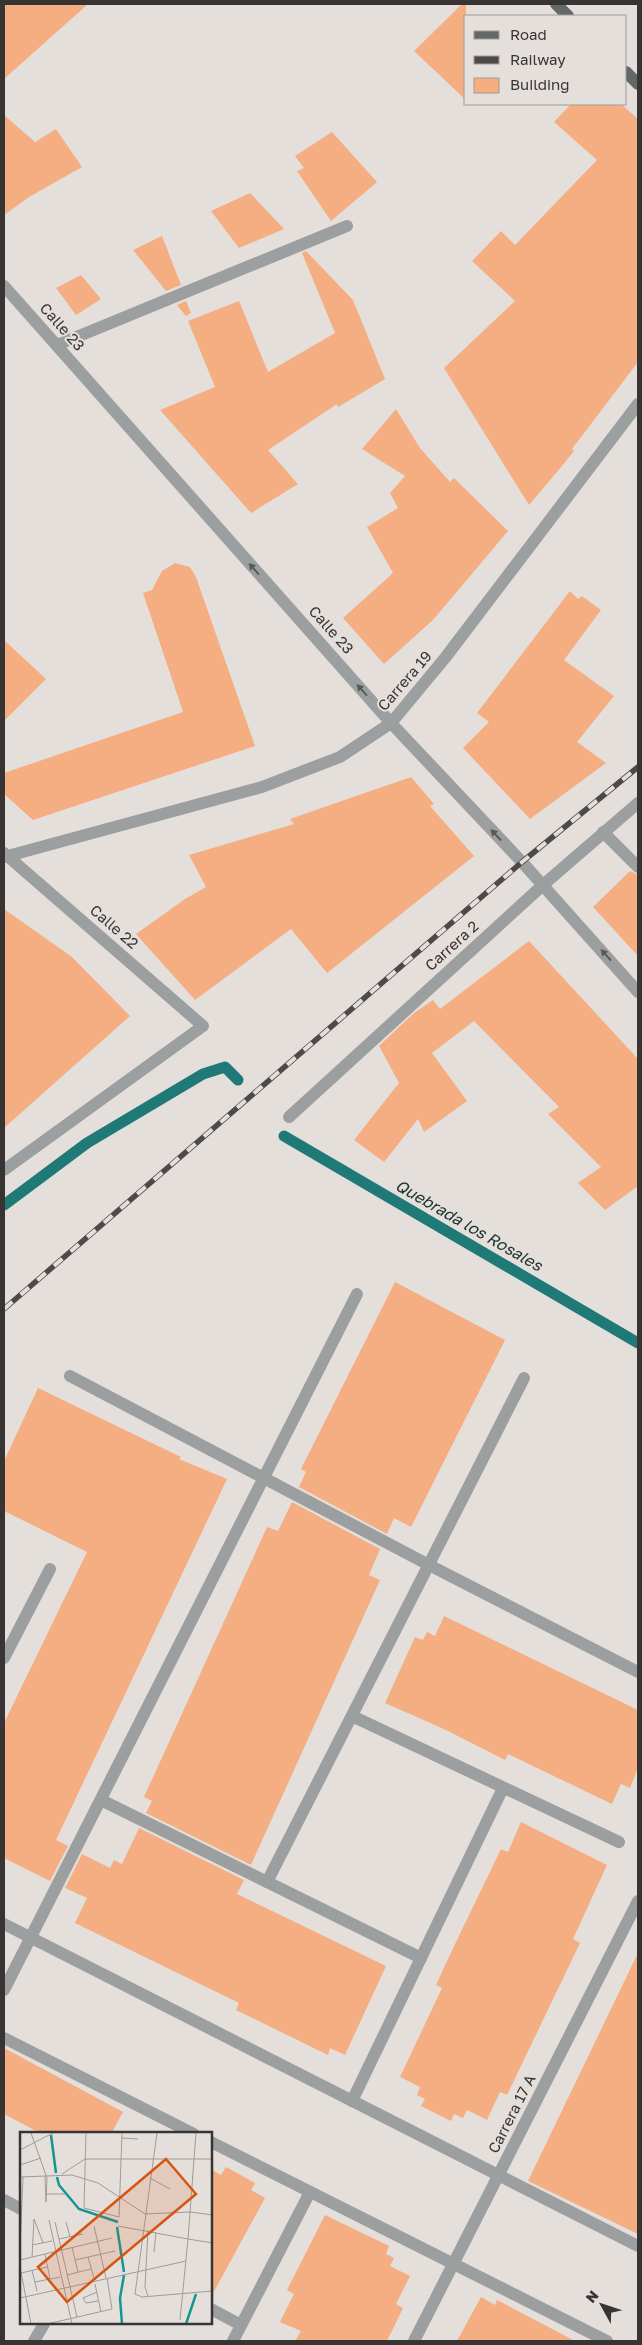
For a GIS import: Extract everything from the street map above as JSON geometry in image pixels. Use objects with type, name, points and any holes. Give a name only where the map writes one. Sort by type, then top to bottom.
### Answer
[{"type":"main road","points":[[556,4],[567,15]]},
{"type":"main road","points":[[627,73],[638,84]]},
{"type":"street","points":[[57,345],[347,226]]},
{"type":"street","name":"Calle 23","points":[[4,286],[391,723],[543,885],[638,992]]},
{"type":"street","name":"Carrera 19","points":[[5,855],[262,787],[340,757],[391,723],[446,658],[638,404]]},
{"type":"street","name":"Carrera 2","points":[[289,1116],[543,885],[638,803]]},
{"type":"street","points":[[603,832],[638,867]]},
{"type":"street","name":"Calle 22","points":[[4,1170],[203,1026],[5,855]]},
{"type":"street","points":[[4,1990],[357,1294]]},
{"type":"street","points":[[70,1376],[428,1565],[638,1672]]},
{"type":"street","points":[[267,1882],[524,1378]]},
{"type":"street","points":[[4,1658],[50,1569]]},
{"type":"street","points":[[352,1716],[619,1842]]},
{"type":"street","points":[[352,2100],[503,1788]]},
{"type":"street","points":[[101,1800],[421,1958]]},
{"type":"street","name":"Carrera 17 A","points":[[414,2341],[638,1901]]},
{"type":"street","points":[[4,1924],[638,2246]]},
{"type":"street","points":[[4,2038],[190,2132]]},
{"type":"street","points":[[212,2143],[607,2341]]},
{"type":"street","points":[[232,2341],[310,2192]]},
{"type":"street","points":[[4,2200],[20,2209]]},
{"type":"street","points":[[212,2310],[241,2325]]},
{"type":"street","points":[[34,2341],[43,2325]]},
{"type":"building","points":[[4,4],[88,4],[4,79]]},
{"type":"building","points":[[462,4],[466,4],[466,15],[464,15],[464,98],[414,51]]},
{"type":"building","points":[[570,105],[622,105],[638,119],[638,362],[572,449],[574,451],[529,505],[444,368],[515,301],[472,261],[501,231],[515,245],[597,160],[554,122]]},
{"type":"building","points":[[4,115],[35,142],[56,129],[82,167],[29,197],[4,215]]},
{"type":"building","points":[[332,132],[377,182],[331,221],[297,171],[304,168],[295,156]]},
{"type":"building","points":[[250,193],[284,229],[239,248],[211,211]]},
{"type":"building","points":[[162,236],[181,285],[166,291],[133,250]]},
{"type":"building","points":[[306,251],[353,300],[385,379],[338,407],[337,404],[268,450],[298,484],[251,513],[160,410],[215,387],[188,321],[239,301],[268,372],[335,333],[302,253]]},
{"type":"building","points":[[81,275],[101,299],[76,315],[56,288]]},
{"type":"building","points":[[186,301],[191,313],[186,316],[177,305]]},
{"type":"building","points":[[396,409],[420,448],[450,482],[454,478],[508,531],[433,620],[384,664],[343,618],[393,573],[367,527],[398,508],[390,493],[405,476],[362,449]]},
{"type":"building","points":[[175,563],[190,567],[196,577],[255,746],[33,820],[4,794],[4,773],[183,712],[143,593],[152,590],[162,571]]},
{"type":"building","points":[[570,591],[578,599],[582,596],[601,610],[564,660],[614,696],[577,742],[606,763],[530,819],[463,748],[489,722],[477,713]]},
{"type":"building","points":[[4,640],[46,679],[4,721]]},
{"type":"building","points":[[411,777],[434,804],[430,806],[474,856],[327,973],[291,929],[195,1000],[136,934],[185,899],[206,887],[189,855],[294,824],[290,819]]},
{"type":"building","points":[[630,871],[638,875],[638,956],[593,907]]},
{"type":"building","points":[[4,909],[72,957],[130,1016],[4,1128]]},
{"type":"building","points":[[529,941],[638,1059],[638,1186],[605,1210],[578,1183],[601,1167],[548,1114],[559,1107],[474,1021],[432,1053],[467,1101],[424,1132],[418,1119],[384,1162],[354,1140],[399,1083],[379,1046],[414,1013],[433,1000],[440,1009]]},
{"type":"building","points":[[395,1282],[505,1340],[411,1527],[394,1518],[387,1534],[299,1487],[306,1472],[301,1469]]},
{"type":"building","points":[[38,1388],[181,1457],[179,1459],[227,1479],[56,1840],[68,1846],[50,1881],[4,1858],[4,1723],[87,1552],[4,1511],[4,1461]]},
{"type":"building","points":[[292,1502],[380,1549],[369,1575],[380,1580],[251,1865],[146,1813],[152,1801],[144,1797],[267,1527],[278,1531]]},
{"type":"building","points":[[444,1616],[638,1710],[638,1768],[630,1788],[621,1784],[612,1804],[508,1754],[505,1760],[446,1730],[385,1703],[415,1637],[423,1640],[427,1632],[435,1636]]},
{"type":"building","points":[[521,1822],[607,1865],[573,1939],[580,1943],[507,2095],[500,2092],[487,2120],[467,2110],[463,2118],[454,2114],[451,2121],[421,2106],[425,2099],[417,2095],[420,2087],[400,2077],[442,1988],[436,1985],[456,1942],[501,1849],[508,1852]]},
{"type":"building","points":[[139,1828],[244,1880],[237,1894],[386,1966],[345,2055],[330,2048],[328,2055],[236,2010],[239,2003],[75,1923],[87,1898],[65,1888],[82,1854],[110,1868],[114,1860],[122,1864]]},
{"type":"building","points":[[638,1953],[638,2234],[528,2181]]},
{"type":"building","points":[[4,2048],[123,2112],[112,2132],[38,2132],[4,2114]]},
{"type":"building","points":[[226,2167],[255,2183],[251,2190],[265,2198],[212,2295],[212,2170],[221,2175]]},
{"type":"building","points":[[325,2215],[389,2246],[386,2254],[394,2258],[390,2266],[410,2276],[396,2304],[403,2308],[387,2341],[295,2341],[301,2331],[280,2322],[294,2294],[287,2290]]},
{"type":"building","points":[[481,2297],[495,2305],[497,2300],[575,2341],[457,2341]]},
{"type":"waterway","name":"Quebrada los Rosales","points":[[4,1205],[87,1143],[203,1074],[225,1067],[238,1080]]},
{"type":"waterway","name":"Quebrada los Rosales","points":[[284,1136],[638,1343]]},
{"type":"railway","points":[[4,1309],[522,862],[638,767]]}]
